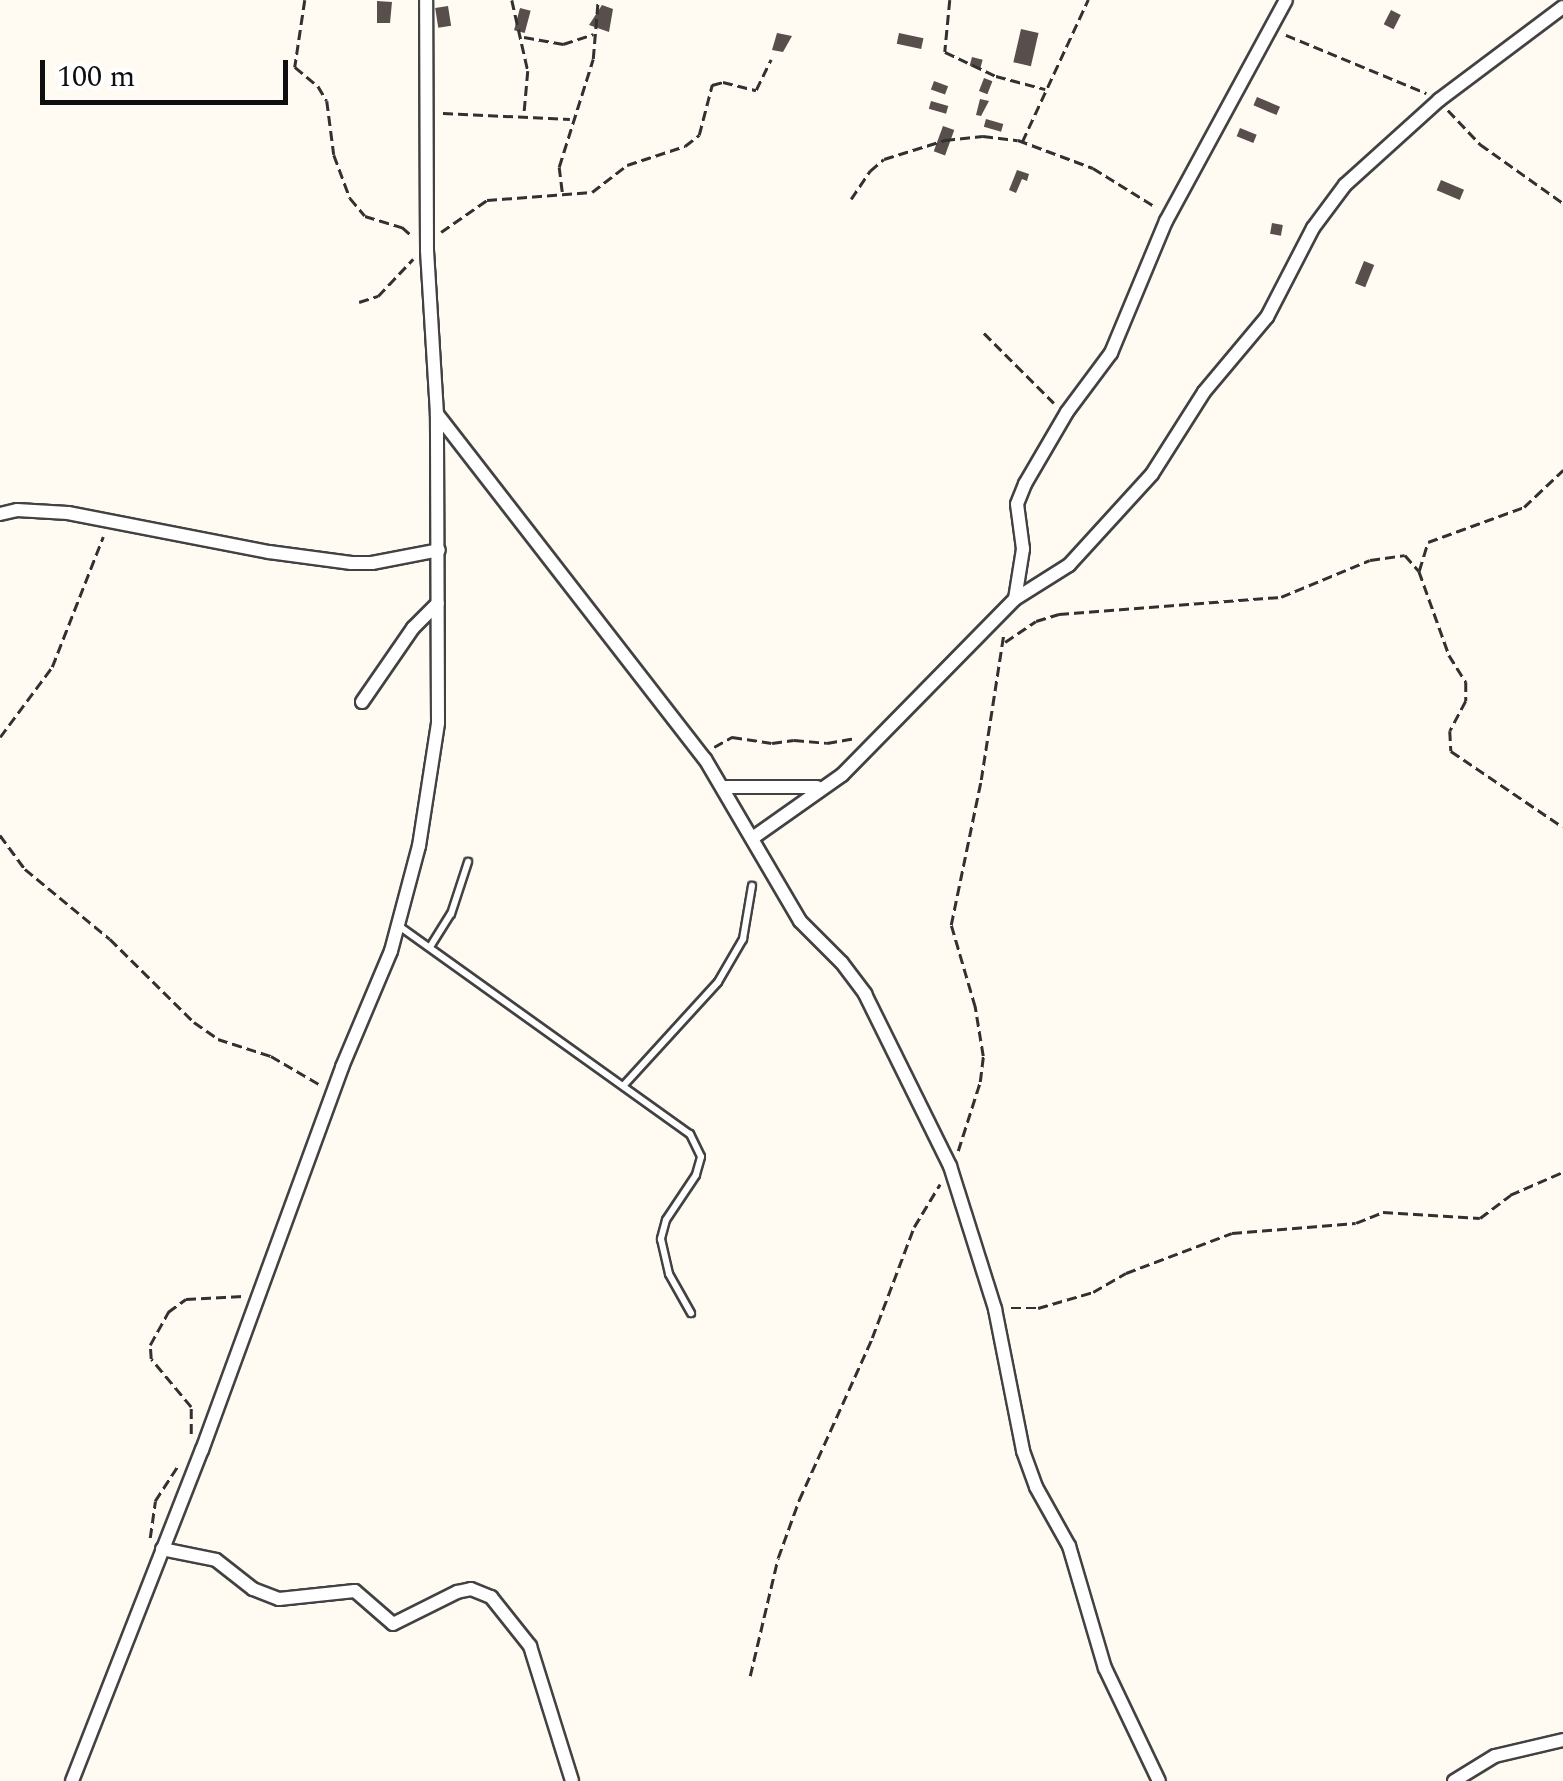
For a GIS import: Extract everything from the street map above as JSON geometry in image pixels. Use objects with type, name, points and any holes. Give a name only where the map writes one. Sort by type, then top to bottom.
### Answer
[{"type":"street","points":[[72,1781],[399,926],[434,756],[438,414],[424,249],[426,0]]},
{"type":"street","points":[[1011,605],[1023,549],[1016,504],[1067,412],[1111,354],[1161,232],[1286,0]]},
{"type":"street","points":[[754,837],[842,775],[1011,605],[1068,565],[1098,528],[1133,497],[1172,447],[1204,392],[1267,318],[1332,200],[1439,100],[1563,7]]},
{"type":"street","points":[[438,414],[705,759],[725,787],[800,921],[842,962],[864,994],[950,1166],[995,1308],[1023,1451],[1036,1488],[1069,1546],[1105,1668],[1159,1781]]},
{"type":"street","points":[[0,514],[46,510],[352,563],[439,550]]},
{"type":"street","points":[[362,702],[414,628],[438,602]]},
{"type":"street","points":[[725,787],[824,786]]},
{"type":"street","points":[[162,1549],[216,1560],[253,1589],[279,1599],[355,1591],[392,1624],[457,1592],[471,1589],[490,1597],[530,1646],[572,1781]]},
{"type":"street","points":[[1454,1781],[1495,1756],[1563,1740]]},
{"type":"lane","points":[[430,946],[451,914],[468,862]]},
{"type":"lane","points":[[624,1085],[718,982],[744,939],[752,886]]},
{"type":"lane","points":[[399,926],[690,1134],[701,1157],[696,1175],[666,1220],[661,1239],[670,1274],[691,1314]]},
{"type":"path","points":[[306,0],[295,66],[318,86],[327,101],[334,155],[350,198],[365,216],[408,231],[424,249]]},
{"type":"path","points":[[512,0],[529,86],[524,117]]},
{"type":"path","points":[[563,194],[559,167],[571,119],[590,69],[598,0]]},
{"type":"path","points":[[950,0],[945,52],[996,76],[1045,89]]},
{"type":"path","points":[[1022,142],[1088,0]]},
{"type":"path","points":[[1270,30],[1402,80],[1439,100],[1480,144],[1563,203]]},
{"type":"path","points":[[522,37],[564,44],[594,33]]},
{"type":"path","points":[[359,302],[378,296],[424,249],[487,200],[600,189],[627,166],[693,142],[699,134],[712,85],[723,82],[756,90],[771,59]]},
{"type":"path","points":[[425,112],[571,119]]},
{"type":"path","points":[[851,200],[870,171],[884,159],[916,148],[983,136],[1022,142],[1092,168],[1154,204],[1161,216],[1161,232]]},
{"type":"path","points":[[984,333],[1042,395],[1067,412]]},
{"type":"path","points":[[1419,572],[1428,542],[1524,507],[1563,470]]},
{"type":"path","points":[[0,736],[52,667],[109,522]]},
{"type":"path","points":[[1003,643],[1036,621],[1081,610],[1282,598],[1392,554],[1405,555],[1419,572],[1449,655],[1466,682],[1466,701],[1450,731],[1451,751],[1563,828]]},
{"type":"path","points":[[750,1676],[778,1558],[799,1500],[872,1338],[914,1227],[950,1166],[972,1113],[982,1056],[975,1007],[950,925],[981,780],[1011,605]]},
{"type":"path","points":[[705,759],[718,742],[732,736],[772,743],[827,743],[887,732]]},
{"type":"path","points":[[0,835],[25,869],[110,938],[194,1022],[218,1039],[271,1056],[333,1092]]},
{"type":"path","points":[[995,1308],[1038,1308],[1081,1296],[1126,1273],[1232,1234],[1356,1223],[1383,1212],[1480,1218],[1510,1195],[1563,1172]]},
{"type":"path","points":[[189,1438],[194,1424],[191,1407],[151,1359],[153,1338],[168,1312],[186,1299],[259,1296]]},
{"type":"path","points":[[156,1563],[149,1530],[151,1513],[158,1494],[180,1462]]},
{"type":"building","points":[[377,1],[392,2],[390,23],[377,23]]},
{"type":"building","points":[[602,5],[613,9],[609,32],[589,25]]},
{"type":"building","points":[[448,6],[451,26],[438,28],[435,8]]},
{"type":"building","points":[[520,8],[531,11],[525,33],[514,30]]},
{"type":"building","points":[[1391,10],[1401,15],[1394,29],[1384,24]]},
{"type":"building","points":[[1021,29],[1039,33],[1031,66],[1013,62]]},
{"type":"building","points":[[777,33],[792,36],[783,52],[772,50]]},
{"type":"building","points":[[899,33],[923,38],[921,49],[897,44]]},
{"type":"building","points":[[972,57],[983,60],[980,69],[970,66]]},
{"type":"building","points":[[984,78],[992,81],[987,94],[979,91]]},
{"type":"building","points":[[934,81],[948,86],[945,95],[931,89]]},
{"type":"building","points":[[1257,97],[1280,107],[1276,115],[1253,105]]},
{"type":"building","points":[[980,99],[989,101],[981,116],[976,115]]},
{"type":"building","points":[[931,101],[948,106],[946,114],[929,109]]},
{"type":"building","points":[[986,119],[1003,124],[1001,132],[984,127]]},
{"type":"building","points":[[943,126],[954,130],[945,155],[934,151]]},
{"type":"building","points":[[1240,128],[1257,135],[1253,143],[1237,136]]},
{"type":"building","points":[[1017,170],[1029,174],[1016,193],[1009,190]]},
{"type":"building","points":[[1441,180],[1464,190],[1460,200],[1437,190]]},
{"type":"building","points":[[1272,223],[1283,225],[1281,236],[1270,234]]},
{"type":"building","points":[[1364,261],[1374,265],[1365,287],[1355,283]]}]
